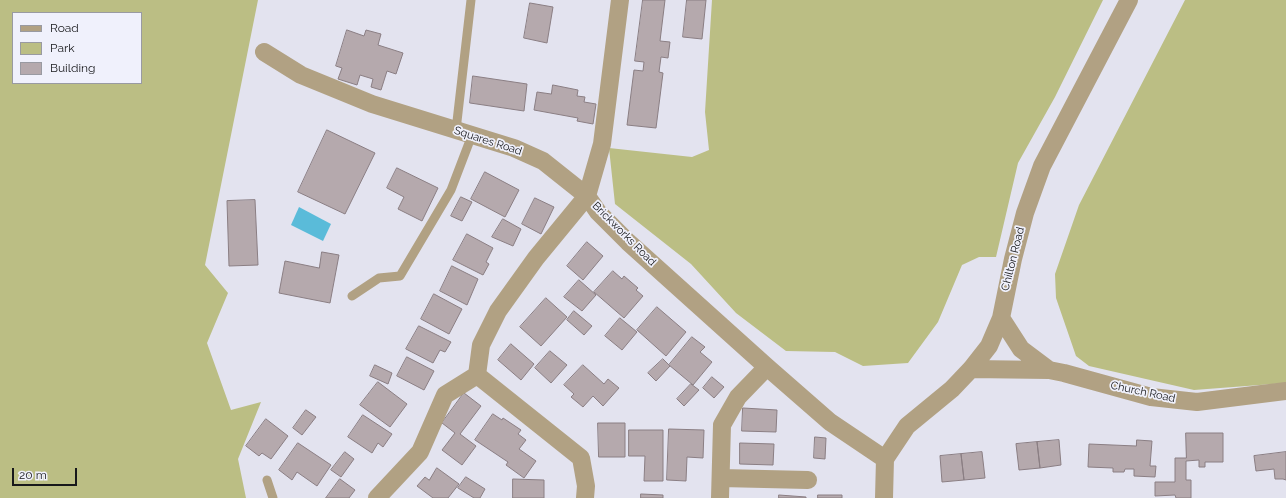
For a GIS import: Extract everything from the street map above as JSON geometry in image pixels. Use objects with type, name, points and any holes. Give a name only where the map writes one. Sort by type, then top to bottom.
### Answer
[{"type":"street","points":[[587,196],[602,144],[620,0]]},
{"type":"street","name":"Chilton Road","points":[[885,459],[907,426],[952,389],[972,368],[989,346],[1001,318],[1012,259],[1025,213],[1042,166],[1129,0]]},
{"type":"street","name":"Squares Road","points":[[264,52],[301,75],[372,104],[514,148],[543,162],[587,196]]},
{"type":"street","name":"Brickworks Road","points":[[477,375],[481,345],[498,311],[536,258],[587,196],[598,212],[628,242],[767,367],[830,422],[885,459]]},
{"type":"street","name":"Church Road","points":[[1001,318],[1021,349],[1049,370]]},
{"type":"street","points":[[720,498],[722,426],[738,397],[767,367]]},
{"type":"street","name":"Church Road","points":[[972,368],[1049,370],[1151,396],[1197,402],[1286,391]]},
{"type":"street","points":[[377,498],[420,452],[445,394],[477,375],[581,458],[586,486],[585,498]]},
{"type":"street","points":[[884,498],[885,459]]},
{"type":"street","points":[[721,478],[808,480]]},
{"type":"lane","points":[[352,296],[379,278],[400,276],[451,190],[464,133],[471,0]]},
{"type":"lane","points":[[267,480],[273,498]]},
{"type":"green space","points":[[0,0],[258,0],[205,265],[228,293],[207,343],[231,410],[261,402],[238,459],[246,498],[0,498]]},
{"type":"green space","points":[[712,0],[1103,0],[1055,97],[1018,163],[996,257],[979,257],[962,265],[938,322],[908,363],[863,366],[835,352],[786,351],[736,313],[691,264],[615,204],[609,148],[692,157],[709,150],[705,112]]},
{"type":"green space","points":[[1185,0],[1286,0],[1286,383],[1194,390],[1089,366],[1076,356],[1056,298],[1055,274],[1079,205]]},
{"type":"water","points":[[299,207],[331,224],[323,241],[291,225]]},
{"type":"building","points":[[643,0],[665,0],[660,41],[670,42],[668,58],[661,57],[659,72],[663,73],[656,128],[627,125],[634,70],[643,71],[644,62],[635,61]]},
{"type":"building","points":[[687,0],[706,0],[702,39],[683,37]]},
{"type":"building","points":[[530,3],[553,7],[547,43],[524,38]]},
{"type":"building","points":[[347,30],[364,36],[366,30],[381,34],[378,45],[403,53],[396,74],[387,71],[381,90],[371,87],[373,79],[360,75],[357,85],[338,79],[342,68],[336,66]]},
{"type":"building","points":[[473,76],[527,84],[524,111],[470,103]]},
{"type":"building","points":[[553,85],[578,90],[577,96],[585,97],[584,102],[596,104],[593,124],[577,121],[578,118],[534,110],[537,92],[551,94]]},
{"type":"building","points":[[327,130],[375,153],[345,214],[298,192]]},
{"type":"building","points":[[397,168],[438,188],[422,221],[398,209],[404,197],[387,188]]},
{"type":"building","points":[[485,172],[519,190],[505,217],[471,199]]},
{"type":"building","points":[[461,197],[472,202],[462,221],[451,216]]},
{"type":"building","points":[[535,198],[554,207],[541,234],[522,224]]},
{"type":"building","points":[[255,200],[258,265],[229,266],[227,201]]},
{"type":"building","points":[[503,219],[521,229],[513,246],[492,237]]},
{"type":"building","points":[[467,234],[493,248],[486,262],[489,264],[483,275],[453,260]]},
{"type":"building","points":[[587,242],[603,256],[583,280],[567,266]]},
{"type":"building","points":[[322,252],[339,255],[330,303],[279,293],[285,261],[319,268]]},
{"type":"building","points":[[452,266],[478,279],[467,305],[440,291]]},
{"type":"building","points":[[613,271],[622,279],[624,276],[638,288],[636,290],[643,296],[624,318],[594,292]]},
{"type":"building","points":[[579,280],[596,295],[582,311],[564,297]]},
{"type":"building","points":[[434,294],[462,309],[449,334],[421,319]]},
{"type":"building","points":[[546,298],[567,317],[541,346],[520,327]]},
{"type":"building","points":[[657,307],[686,332],[666,356],[637,330]]},
{"type":"building","points":[[574,311],[592,326],[584,335],[567,320]]},
{"type":"building","points":[[620,318],[637,332],[622,350],[605,336]]},
{"type":"building","points":[[419,326],[451,342],[445,352],[440,350],[433,363],[406,349]]},
{"type":"building","points":[[692,337],[705,347],[700,352],[712,362],[693,385],[669,365]]},
{"type":"building","points":[[511,344],[534,364],[521,380],[498,360]]},
{"type":"building","points":[[550,351],[567,365],[551,383],[535,368]]},
{"type":"building","points":[[407,357],[434,371],[424,390],[397,376]]},
{"type":"building","points":[[663,359],[670,366],[656,381],[648,373]]},
{"type":"building","points":[[375,365],[392,373],[388,384],[370,376]]},
{"type":"building","points":[[583,365],[604,384],[608,379],[619,388],[603,406],[593,396],[583,407],[571,397],[574,394],[564,385]]},
{"type":"building","points":[[712,377],[724,387],[714,398],[703,388]]},
{"type":"building","points":[[378,382],[407,404],[390,427],[360,405]]},
{"type":"building","points":[[691,384],[699,390],[684,406],[677,399]]},
{"type":"building","points":[[464,393],[481,406],[460,434],[476,446],[462,465],[442,450],[455,433],[442,423]]},
{"type":"building","points":[[743,408],[777,410],[776,432],[742,431]]},
{"type":"building","points":[[306,410],[316,417],[302,435],[293,428]]},
{"type":"building","points":[[493,414],[502,420],[503,418],[521,430],[518,434],[526,440],[519,449],[536,461],[524,478],[506,465],[508,462],[475,440]]},
{"type":"building","points":[[363,415],[392,434],[383,447],[378,443],[372,453],[348,437]]},
{"type":"building","points":[[266,419],[288,436],[271,459],[262,453],[259,456],[246,446]]},
{"type":"building","points":[[598,423],[625,423],[625,457],[599,457]]},
{"type":"building","points":[[669,429],[704,430],[703,458],[687,457],[686,481],[667,480]]},
{"type":"building","points":[[629,430],[663,430],[663,481],[644,481],[645,456],[629,456]]},
{"type":"building","points":[[1186,433],[1223,433],[1223,462],[1205,462],[1205,467],[1199,467],[1199,460],[1186,461],[1186,480],[1191,480],[1191,498],[1176,498],[1175,495],[1155,496],[1155,482],[1175,482],[1175,458],[1186,458]]},
{"type":"building","points":[[815,437],[826,438],[825,459],[814,458]]},
{"type":"building","points":[[1059,440],[1061,465],[1040,468],[1037,442]]},
{"type":"building","points":[[1137,440],[1152,441],[1150,466],[1156,466],[1155,477],[1134,476],[1134,469],[1125,469],[1124,472],[1113,472],[1113,468],[1088,467],[1089,444],[1136,446]]},
{"type":"building","points":[[1037,442],[1040,468],[1019,470],[1016,444]]},
{"type":"building","points":[[298,443],[331,465],[317,486],[297,472],[292,480],[279,470]]},
{"type":"building","points":[[740,443],[774,444],[773,465],[740,464]]},
{"type":"building","points":[[345,452],[354,459],[341,477],[331,470]]},
{"type":"building","points":[[982,452],[985,478],[964,480],[961,454]]},
{"type":"building","points":[[1286,452],[1286,480],[1275,479],[1274,469],[1256,471],[1254,456]]},
{"type":"building","points":[[961,454],[964,480],[942,482],[940,456]]},
{"type":"building","points":[[437,468],[459,484],[448,498],[433,498],[417,486],[425,477],[429,480]]},
{"type":"building","points":[[466,477],[485,489],[480,498],[474,498],[458,488]]},
{"type":"building","points":[[340,479],[355,490],[349,498],[326,498]]},
{"type":"building","points":[[513,479],[544,480],[544,498],[513,498]]},
{"type":"building","points":[[641,494],[663,495],[663,498],[641,498]]},
{"type":"building","points":[[779,495],[806,497],[806,498],[779,498]]},
{"type":"building","points":[[818,495],[842,495],[842,498],[818,498]]}]
